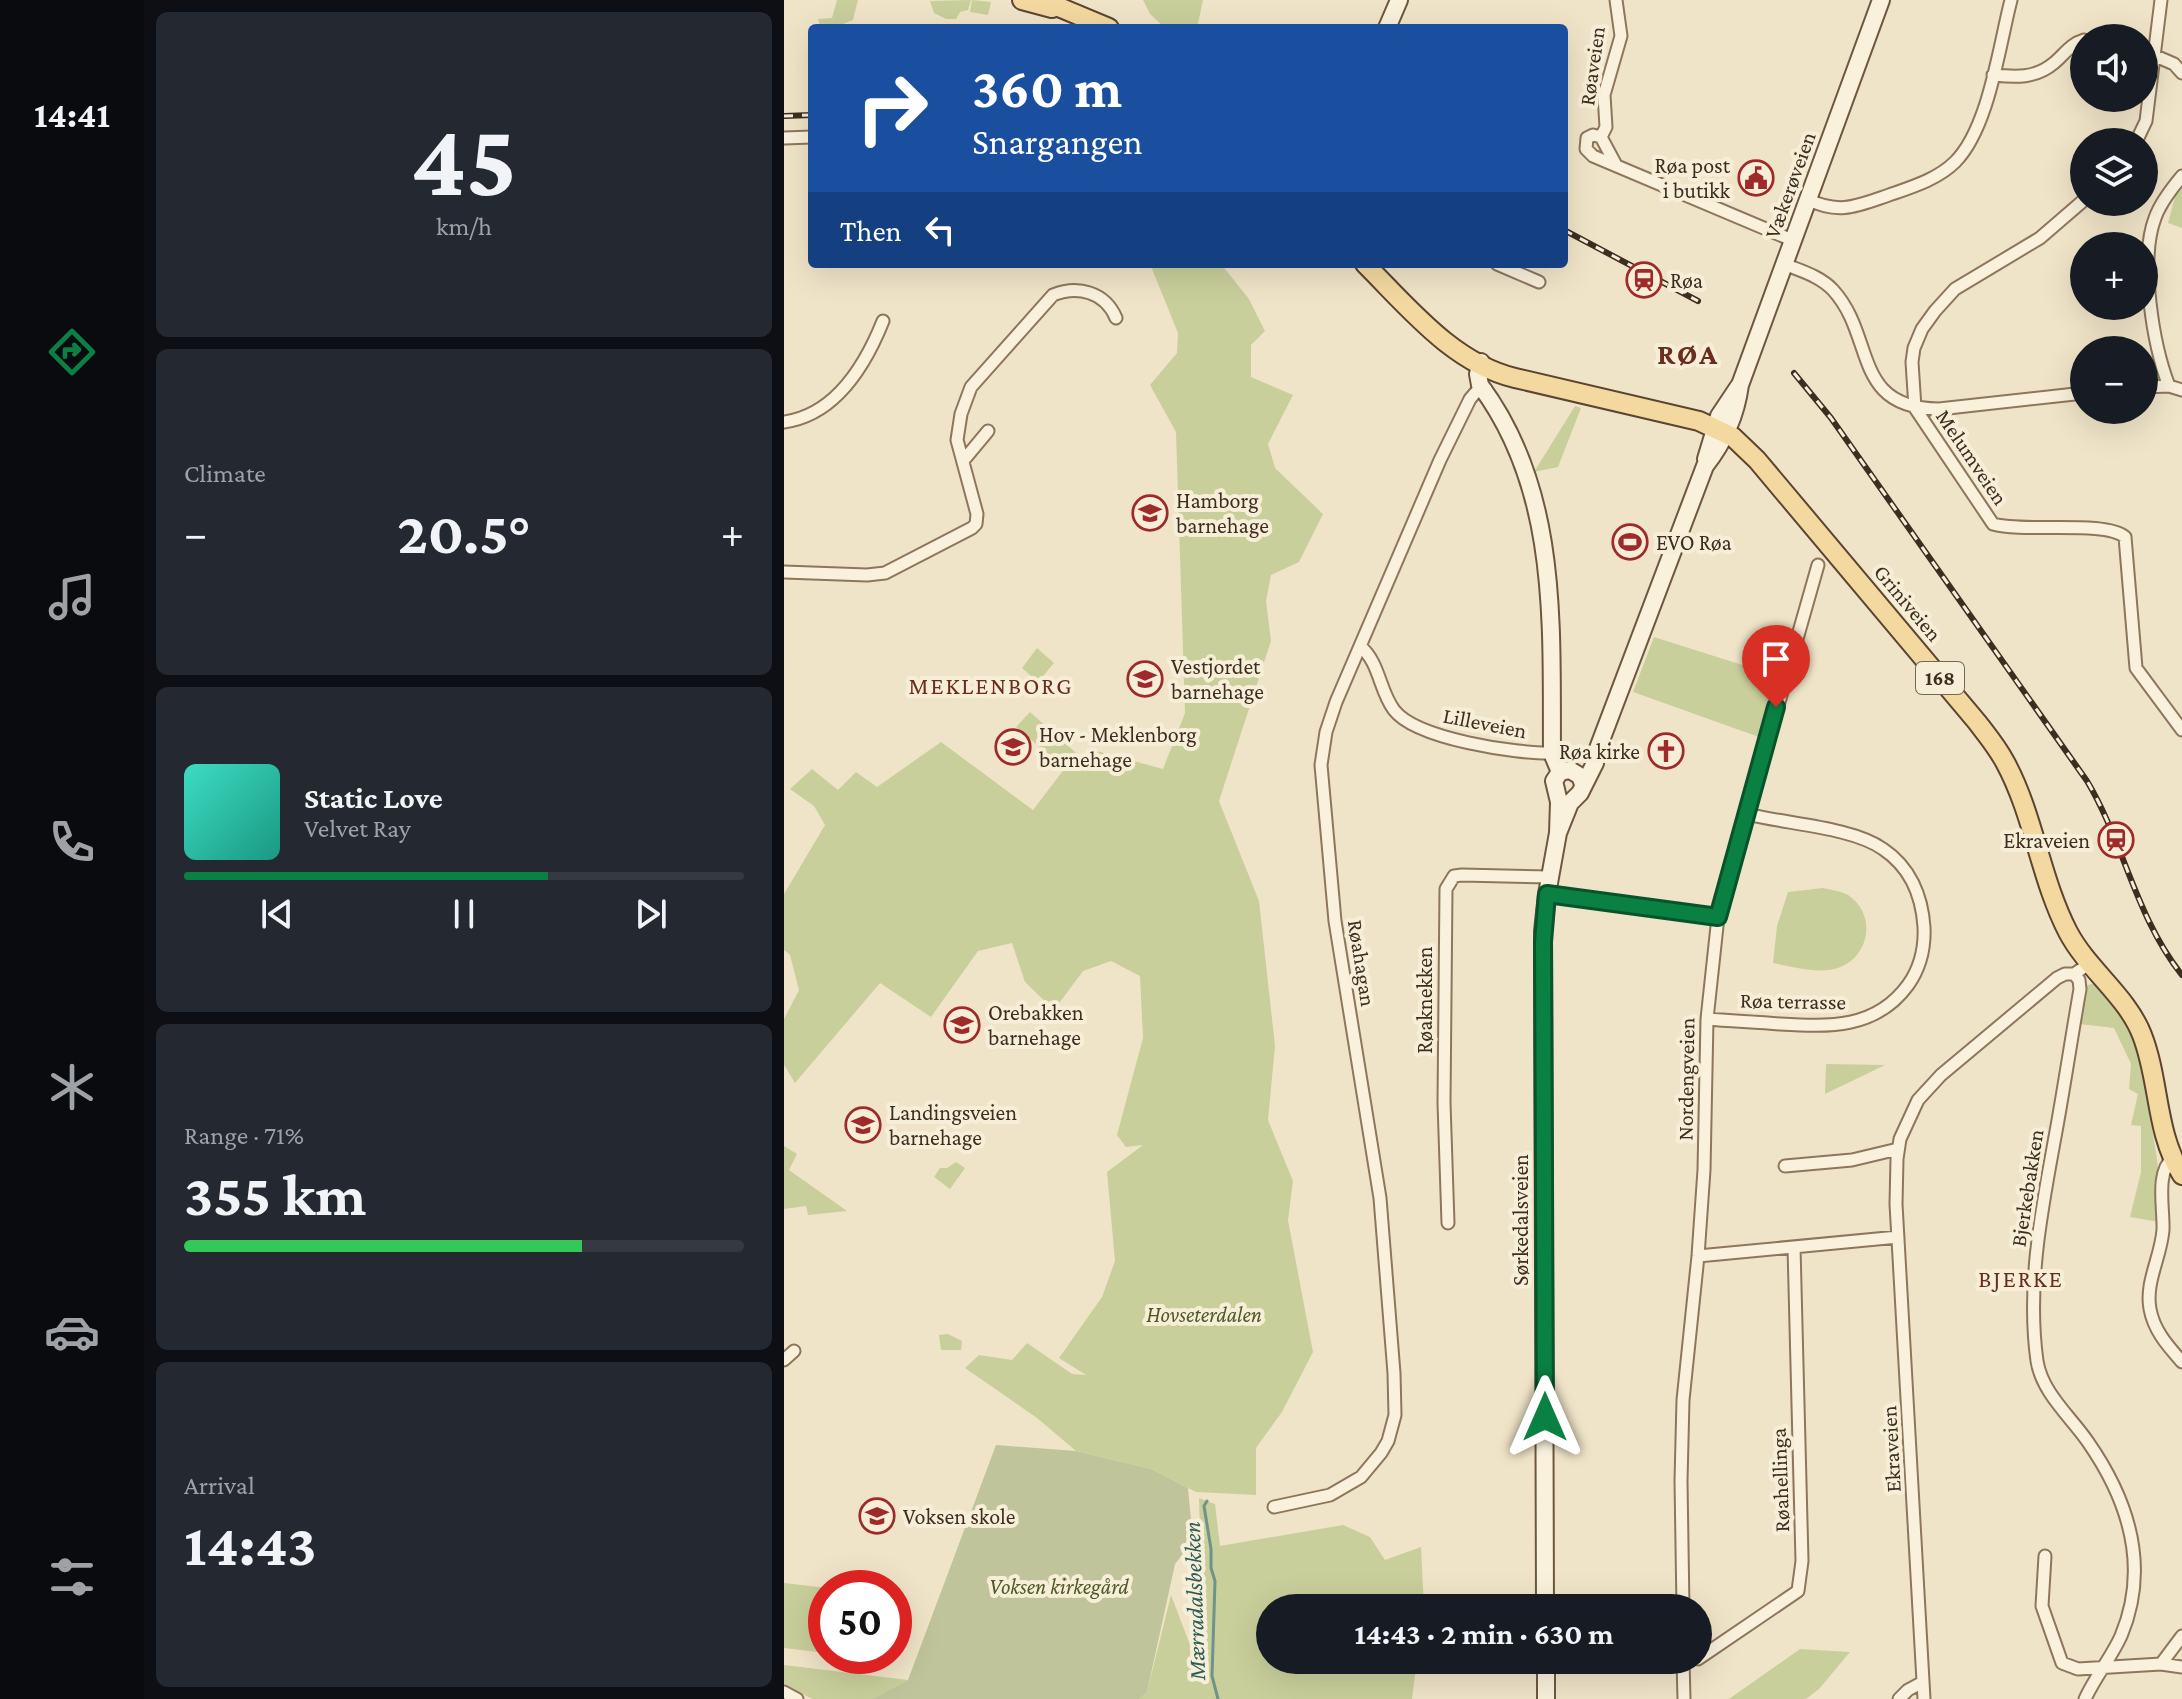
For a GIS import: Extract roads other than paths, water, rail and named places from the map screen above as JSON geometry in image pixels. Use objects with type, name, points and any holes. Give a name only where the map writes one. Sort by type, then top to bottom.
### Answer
[{"type":"main road","points":[[1022,0],[1078,15]]},
{"type":"main road","points":[[1042,0],[1099,24]]},
{"type":"main road","points":[[1389,24],[1399,0]]},
{"type":"main road","name":"Vækerøveien","points":[[1565,797],[1580,793],[1572,776],[1597,751],[1705,466],[1706,452],[1720,430],[1722,410],[1740,385],[1881,0]]},
{"type":"main road","name":"168","points":[[1369,268],[1433,331],[1484,374]]},
{"type":"main road","points":[[1484,374],[1537,513],[1546,555],[1552,638],[1552,753],[1572,776]]},
{"type":"main road","name":"Griniveien","points":[[1484,374],[1534,381],[1674,414],[1720,430],[1763,467],[1992,741],[2005,761],[2082,969],[2128,1011],[2142,1033],[2162,1124],[2178,1167]]},
{"type":"main road","name":"Sørkedalsveien","points":[[1545,1594],[1543,942],[1548,886],[1565,797],[1554,781],[1572,776]]},
{"type":"main road","points":[[1546,1674],[1546,1699]]},
{"type":"street","name":"Røaveien","points":[[1616,0],[1621,36],[1604,95],[1606,124],[1601,137],[1593,135],[1587,138],[1586,149],[1593,156],[1616,165]]},
{"type":"street","points":[[1807,199],[1826,208],[1847,208],[1905,189],[1942,172],[1955,162],[1976,132],[2011,0]]},
{"type":"street","points":[[2156,24],[2161,0]]},
{"type":"street","points":[[1993,75],[2032,75],[2054,63],[2070,47]]},
{"type":"street","points":[[2158,57],[2174,64],[2182,73]]},
{"type":"street","points":[[784,138],[808,137]]},
{"type":"street","points":[[1601,137],[1616,165],[1792,240]]},
{"type":"street","points":[[2169,386],[2153,331],[2149,292],[2150,240],[2155,218],[2182,176]]},
{"type":"street","name":"Melumveien","points":[[2070,212],[2040,238],[1966,281],[1935,311],[1922,329],[1913,354],[1915,408],[1993,524],[2100,530],[2125,537],[2136,668],[2182,730]]},
{"type":"street","points":[[1784,264],[1821,280],[1832,289],[1852,320],[1871,375],[1905,405],[1939,409],[2070,395]]},
{"type":"street","points":[[1506,268],[1539,282]]},
{"type":"street","points":[[784,572],[885,573],[972,528],[976,524],[977,514],[957,440],[961,414],[971,387],[1053,295],[1069,288],[1091,292],[1111,307],[1116,318]]},
{"type":"street","points":[[784,422],[812,415],[837,396],[864,361],[883,321]]},
{"type":"street","name":"Røahagan","points":[[1274,1507],[1330,1495],[1361,1477],[1388,1441],[1395,1415],[1380,1198],[1335,921],[1321,765],[1326,732],[1336,702],[1440,458],[1484,374]]},
{"type":"street","points":[[2158,386],[2182,390]]},
{"type":"street","points":[[963,461],[988,431]]},
{"type":"street","name":"Nordengveien","points":[[1683,1594],[1683,1400],[1698,1256],[1704,1170],[1707,1019],[1718,917],[1818,565]]},
{"type":"street","name":"Lilleveien","points":[[1360,646],[1374,662],[1395,711],[1411,725],[1441,736],[1523,752],[1552,753]]},
{"type":"street","name":"Røa terrasse","points":[[1707,1019],[1810,1025],[1856,1022],[1878,1013],[1901,994],[1916,971],[1922,953],[1924,931],[1918,895],[1903,867],[1884,849],[1850,835],[1747,814]]},
{"type":"street","name":"Røaknekken","points":[[1448,1223],[1444,1103],[1446,889],[1454,876],[1548,886],[1718,917]]},
{"type":"street","name":"Ekraveien","points":[[1924,1699],[1898,1237],[1898,1149],[1913,1109],[1933,1083],[2057,978],[2082,969]]},
{"type":"street","name":"Bjerkebakken","points":[[2082,969],[2034,1274],[2037,1359],[2043,1378],[2058,1403],[2089,1443],[2111,1480],[2133,1545],[2136,1577],[2134,1597],[2121,1635],[2085,1699]]},
{"type":"street","points":[[1785,1166],[1852,1160],[1898,1149]]},
{"type":"street","points":[[2178,1167],[2167,1164],[2163,1174],[2162,1235],[2149,1300],[2156,1327],[2182,1362]]},
{"type":"street","points":[[1698,1256],[1898,1237]]},
{"type":"street","name":"Røahellinga","points":[[1712,1649],[1798,1591],[1802,1561],[1794,1247]]},
{"type":"street","points":[[784,1360],[794,1351]]},
{"type":"street","points":[[2045,1556],[2042,1606],[2062,1663],[2078,1669],[2161,1664],[2182,1667]]},
{"type":"street","points":[[2161,1664],[2182,1636]]},
{"type":"street","points":[[1683,1674],[1684,1699]]},
{"type":"street","points":[[1899,1699],[1923,1682]]},
{"type":"street","points":[[784,1692],[797,1699]]},
{"type":"waterway","name":"Mærradalsbekken","points":[[1207,1501],[1204,1506],[1215,1581],[1212,1676],[1218,1699]]},
{"type":"railway","points":[[784,116],[808,115]]},
{"type":"railway","points":[[1568,232],[1698,301]]},
{"type":"railway","points":[[1794,373],[1831,418],[2087,781],[2111,829],[2141,905],[2166,953],[2182,975]]},
{"type":"place","name":"Røa post i butikk","points":[[1756,178]]},
{"type":"place","name":"Røa","points":[[1644,280]]},
{"type":"place","name":"Hamborg barnehage","points":[[1150,513]]},
{"type":"place","name":"EVO Røa","points":[[1630,542]]},
{"type":"place","name":"Vestjordet barnehage","points":[[1145,679]]},
{"type":"place","name":"Hov - Meklenborg barnehage","points":[[1013,747]]},
{"type":"place","name":"Røa kirke","points":[[1666,751]]},
{"type":"place","name":"Ekraveien","points":[[2116,840]]},
{"type":"place","name":"Orebakken barnehage","points":[[962,1025]]},
{"type":"place","name":"Landingsveien barnehage","points":[[863,1125]]},
{"type":"place","name":"Voksen skole","points":[[877,1516]]},
{"type":"district","name":"RØA","points":[[1688,353]]},
{"type":"district","name":"MEKLENBORG","points":[[991,685]]},
{"type":"district","name":"BJERKE","points":[[2021,1278]]},
{"type":"park label","name":"Hovseterdalen","points":[[1204,1314]]},
{"type":"park label","name":"Voksen kirkegård","points":[[1059,1586]]}]
